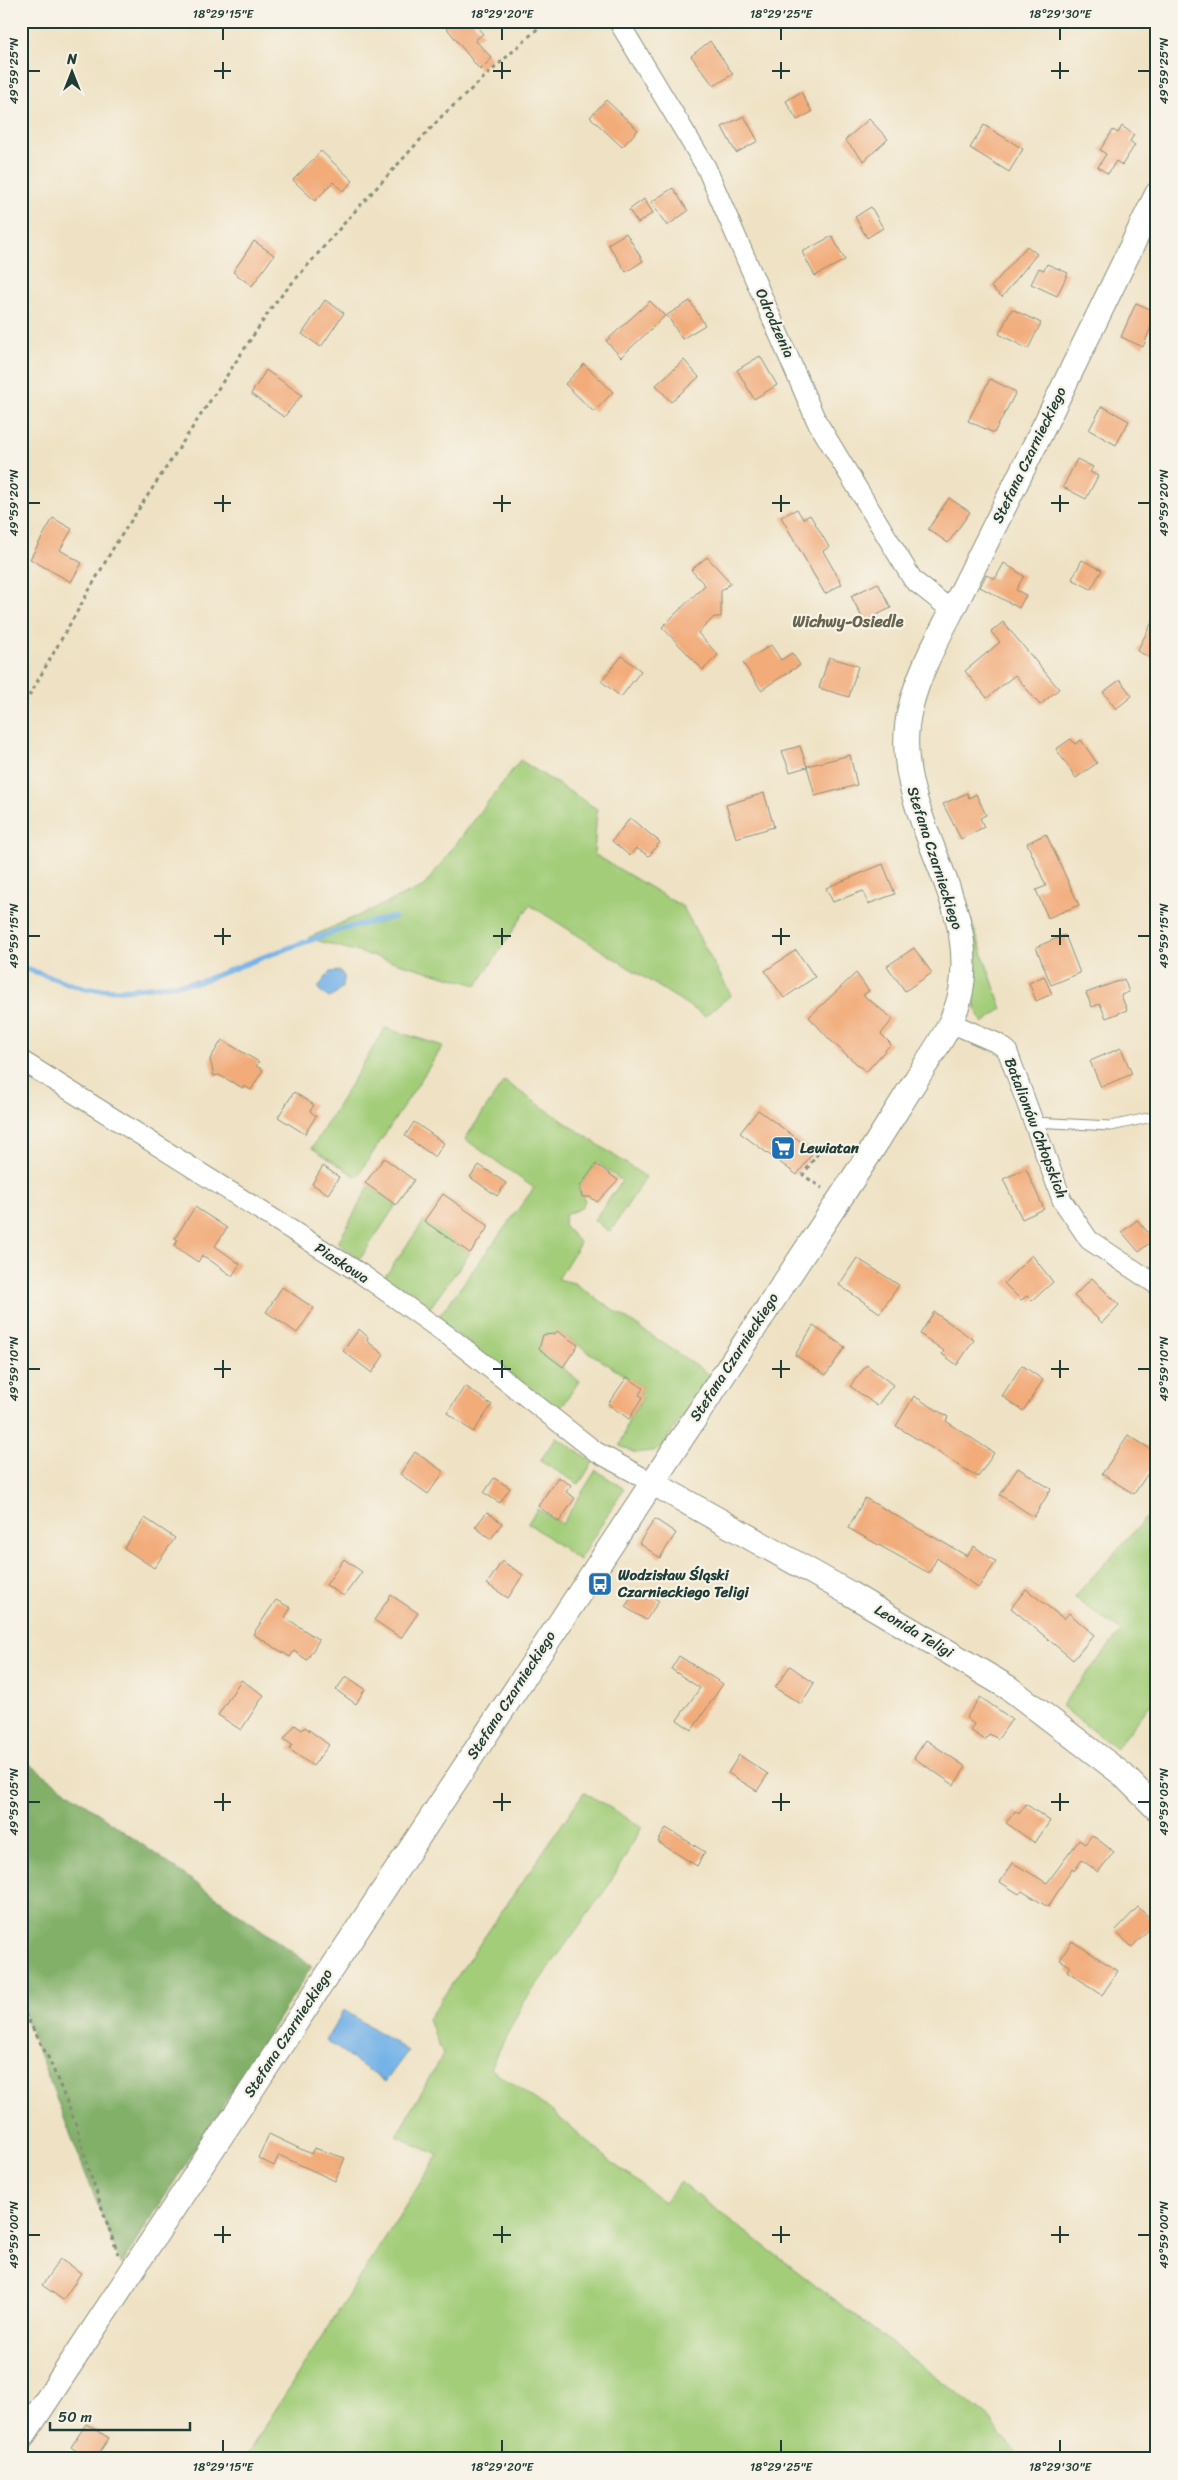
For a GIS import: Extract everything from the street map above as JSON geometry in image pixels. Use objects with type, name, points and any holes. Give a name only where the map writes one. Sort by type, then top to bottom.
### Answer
[{"type":"street","name":"Odrodzenia","points":[[618,21],[706,167],[816,420],[913,580],[951,610]]},
{"type":"street","name":"Stefana Czarnieckiego","points":[[21,2439],[868,1156],[952,1023],[962,980],[962,941],[952,900],[914,799],[907,766],[905,735],[910,709],[921,673],[951,610],[1157,194]]},
{"type":"street","name":"Batalionów Chłopskich","points":[[952,1023],[997,1042],[1007,1050],[1062,1200],[1089,1240],[1157,1285]]},
{"type":"street","name":"Piaskowa","points":[[21,1060],[360,1274],[450,1337],[595,1451],[651,1482]]},
{"type":"street","name":"Leonida Teligi","points":[[651,1482],[849,1592],[1009,1688],[1122,1774],[1157,1810]]},
{"type":"lane","points":[[1032,1122],[1111,1126],[1157,1116]]},
{"type":"path","points":[[21,710],[116,545],[274,304],[347,220],[442,116],[546,21]]},
{"type":"path","points":[[818,1153],[803,1175],[824,1189]]},
{"type":"path","points":[[21,2006],[49,2059],[77,2127],[89,2171],[126,2279]]},
{"type":"green space","points":[[520,760],[597,809],[594,854],[683,907],[731,995],[705,1016],[530,905],[477,985],[308,938],[424,886]]},
{"type":"green space","points":[[968,912],[1002,1009],[983,1023],[978,1015],[974,1000],[976,962]]},
{"type":"green space","points":[[385,1028],[443,1046],[357,1177],[312,1148]]},
{"type":"green space","points":[[504,1081],[646,1177],[610,1232],[594,1220],[622,1181],[597,1162],[578,1189],[585,1201],[581,1208],[565,1215],[564,1226],[580,1243],[558,1279],[574,1283],[710,1375],[660,1450],[635,1453],[620,1446],[629,1419],[643,1398],[639,1395],[643,1388],[557,1331],[553,1337],[543,1335],[540,1344],[545,1347],[542,1351],[579,1381],[559,1411],[437,1319],[534,1188],[465,1139]]},
{"type":"green space","points":[[369,1186],[396,1205],[360,1259],[338,1243]]},
{"type":"green space","points":[[424,1221],[470,1253],[429,1309],[384,1278]]},
{"type":"green space","points":[[556,1437],[593,1462],[579,1484],[540,1461]]},
{"type":"green space","points":[[596,1470],[624,1489],[579,1560],[528,1523],[537,1509],[562,1524]]},
{"type":"green space","points":[[1157,1506],[1157,1696],[1116,1749],[1061,1706],[1121,1631],[1074,1597]]},
{"type":"green space","points":[[21,1758],[312,1966],[121,2265],[21,2007]]},
{"type":"green space","points":[[584,1792],[642,1827],[608,1886],[522,2005],[490,2068],[549,2109],[615,2165],[664,2202],[680,2182],[987,2416],[1021,2459],[244,2459],[438,2155],[396,2136],[443,2055],[428,2019]]},
{"type":"water","points":[[340,971],[344,976],[342,986],[338,992],[329,998],[319,990],[319,986],[330,972]]},
{"type":"water","points":[[344,2010],[408,2051],[385,2082],[326,2040]]},
{"type":"building","points":[[441,21],[472,21],[483,34],[475,40],[492,58],[480,70]]},
{"type":"building","points":[[710,41],[733,74],[714,86],[691,56]]},
{"type":"building","points":[[801,92],[812,112],[797,120],[786,101]]},
{"type":"building","points":[[606,100],[638,130],[622,147],[590,117]]},
{"type":"building","points":[[744,116],[758,141],[736,153],[722,127]]},
{"type":"building","points":[[869,119],[888,139],[864,161],[845,140]]},
{"type":"building","points":[[984,125],[1023,149],[1009,172],[970,148]]},
{"type":"building","points":[[1122,126],[1134,135],[1130,141],[1135,145],[1122,165],[1116,161],[1108,174],[1098,167],[1106,154],[1100,150],[1113,130],[1118,133]]},
{"type":"building","points":[[321,151],[353,181],[343,191],[333,182],[315,201],[293,180]]},
{"type":"building","points":[[673,188],[688,211],[667,226],[651,202]]},
{"type":"building","points":[[644,199],[653,213],[638,223],[629,210]]},
{"type":"building","points":[[871,207],[883,228],[867,238],[855,217]]},
{"type":"building","points":[[626,233],[643,261],[626,272],[608,244]]},
{"type":"building","points":[[832,236],[845,260],[815,276],[802,252]]},
{"type":"building","points":[[254,241],[274,255],[252,286],[233,272]]},
{"type":"building","points":[[1027,246],[1037,254],[1002,297],[991,287]]},
{"type":"building","points":[[1047,264],[1068,273],[1057,296],[1031,284],[1039,268],[1044,270]]},
{"type":"building","points":[[325,300],[344,313],[321,347],[302,334]]},
{"type":"building","points":[[650,301],[665,316],[621,357],[606,341]]},
{"type":"building","points":[[690,301],[705,325],[682,339],[667,315]]},
{"type":"building","points":[[1136,303],[1157,312],[1143,347],[1121,337]]},
{"type":"building","points":[[1012,309],[1041,323],[1028,349],[999,334]]},
{"type":"building","points":[[760,356],[777,385],[754,399],[737,370]]},
{"type":"building","points":[[684,360],[699,377],[671,402],[656,385]]},
{"type":"building","points":[[584,364],[613,392],[594,412],[565,384]]},
{"type":"building","points":[[266,370],[302,395],[284,417],[251,394]]},
{"type":"building","points":[[990,379],[1016,392],[994,433],[968,421]]},
{"type":"building","points":[[1102,406],[1129,421],[1116,445],[1089,430]]},
{"type":"building","points":[[1077,459],[1093,467],[1090,472],[1098,476],[1086,499],[1063,487]]},
{"type":"building","points":[[949,498],[970,512],[948,543],[928,529]]},
{"type":"building","points":[[797,509],[803,519],[810,515],[829,547],[823,551],[842,584],[825,594],[781,517]]},
{"type":"building","points":[[53,518],[72,529],[60,550],[82,563],[71,582],[30,559]]},
{"type":"building","points":[[707,557],[731,583],[721,591],[721,617],[714,617],[698,633],[718,655],[703,670],[662,627],[705,585],[691,570]]},
{"type":"building","points":[[1082,560],[1102,570],[1091,589],[1072,579]]},
{"type":"building","points":[[1004,563],[1024,576],[1016,590],[1026,595],[1019,608],[980,587],[986,575],[995,579]]},
{"type":"building","points":[[878,583],[891,608],[864,621],[851,596]]},
{"type":"building","points":[[1157,613],[1157,661],[1137,651]]},
{"type":"building","points":[[1003,622],[1059,689],[1040,705],[1015,675],[987,698],[965,671],[1000,642],[991,632]]},
{"type":"building","points":[[771,645],[781,660],[792,653],[800,665],[761,690],[743,663]]},
{"type":"building","points":[[622,656],[641,671],[621,697],[601,681]]},
{"type":"building","points":[[829,657],[858,666],[849,697],[819,688]]},
{"type":"building","points":[[1120,680],[1132,696],[1116,709],[1103,692]]},
{"type":"building","points":[[1071,739],[1075,744],[1081,740],[1097,763],[1076,778],[1056,749]]},
{"type":"building","points":[[800,746],[807,767],[790,772],[782,751]]},
{"type":"building","points":[[850,755],[857,785],[815,796],[807,766]]},
{"type":"building","points":[[764,793],[774,827],[736,838],[726,805]]},
{"type":"building","points":[[967,793],[969,798],[976,794],[986,815],[980,818],[984,827],[961,839],[943,804]]},
{"type":"building","points":[[630,818],[660,842],[649,856],[636,848],[630,856],[612,841]]},
{"type":"building","points":[[1046,834],[1079,905],[1048,918],[1036,890],[1046,886],[1027,843]]},
{"type":"building","points":[[883,864],[895,894],[868,904],[863,891],[833,902],[826,888]]},
{"type":"building","points":[[1065,935],[1080,973],[1051,985],[1036,947]]},
{"type":"building","points":[[914,948],[932,973],[905,991],[887,966]]},
{"type":"building","points":[[796,950],[815,977],[784,998],[765,971]]},
{"type":"building","points":[[856,973],[869,991],[863,995],[893,1019],[881,1034],[891,1044],[866,1072],[831,1041],[809,1017]]},
{"type":"building","points":[[1044,976],[1052,994],[1036,1001],[1029,983]]},
{"type":"building","points":[[1124,979],[1129,992],[1121,995],[1127,1010],[1106,1018],[1100,1004],[1092,1007],[1086,993]]},
{"type":"building","points":[[222,1040],[259,1062],[256,1066],[263,1070],[251,1090],[244,1086],[243,1088],[219,1075],[214,1076],[210,1059]]},
{"type":"building","points":[[1121,1048],[1132,1074],[1101,1087],[1090,1061]]},
{"type":"building","points":[[294,1092],[314,1105],[310,1111],[316,1116],[305,1134],[278,1117]]},
{"type":"building","points":[[758,1110],[814,1151],[797,1175],[740,1133]]},
{"type":"building","points":[[414,1122],[444,1143],[435,1157],[405,1136]]},
{"type":"building","points":[[384,1158],[414,1180],[396,1205],[365,1183]]},
{"type":"building","points":[[596,1164],[618,1180],[597,1202],[590,1197],[582,1197],[580,1186]]},
{"type":"building","points":[[479,1165],[506,1183],[497,1196],[470,1177]]},
{"type":"building","points":[[323,1166],[339,1177],[328,1194],[312,1184]]},
{"type":"building","points":[[1026,1169],[1044,1209],[1022,1219],[1003,1179]]},
{"type":"building","points":[[443,1194],[489,1226],[470,1253],[424,1221]]},
{"type":"building","points":[[195,1207],[227,1228],[215,1246],[240,1264],[232,1276],[207,1258],[202,1256],[198,1262],[174,1246],[178,1240],[175,1238]]},
{"type":"building","points":[[1137,1220],[1154,1239],[1139,1252],[1122,1232]]},
{"type":"building","points":[[1032,1255],[1053,1282],[1032,1301],[1027,1296],[1021,1300],[1004,1283]]},
{"type":"building","points":[[857,1258],[899,1285],[880,1313],[839,1285]]},
{"type":"building","points":[[1092,1278],[1119,1305],[1102,1323],[1074,1296]]},
{"type":"building","points":[[282,1287],[314,1308],[297,1333],[266,1312]]},
{"type":"building","points":[[934,1312],[974,1340],[957,1365],[942,1354],[944,1351],[920,1334]]},
{"type":"building","points":[[813,1326],[845,1347],[826,1375],[795,1355]]},
{"type":"building","points":[[359,1329],[368,1337],[367,1341],[384,1355],[372,1373],[343,1351]]},
{"type":"building","points":[[557,1331],[578,1345],[563,1367],[539,1349],[543,1335],[555,1334]]},
{"type":"building","points":[[867,1365],[893,1385],[877,1406],[850,1386]]},
{"type":"building","points":[[1022,1365],[1043,1380],[1023,1411],[1002,1396]]},
{"type":"building","points":[[627,1377],[643,1388],[639,1395],[643,1397],[629,1419],[608,1404]]},
{"type":"building","points":[[465,1386],[492,1405],[473,1432],[447,1413]]},
{"type":"building","points":[[914,1396],[948,1417],[946,1421],[994,1453],[978,1477],[896,1426]]},
{"type":"building","points":[[1128,1435],[1157,1453],[1157,1460],[1134,1494],[1102,1474]]},
{"type":"building","points":[[415,1452],[444,1472],[428,1494],[400,1474]]},
{"type":"building","points":[[1018,1468],[1051,1489],[1034,1517],[1000,1495]]},
{"type":"building","points":[[558,1477],[571,1485],[566,1492],[575,1498],[559,1522],[538,1506]]},
{"type":"building","points":[[494,1478],[510,1488],[500,1503],[484,1493]]},
{"type":"building","points":[[865,1498],[967,1556],[974,1546],[996,1562],[978,1588],[937,1558],[929,1573],[848,1528]]},
{"type":"building","points":[[487,1512],[502,1523],[491,1539],[475,1527]]},
{"type":"building","points":[[145,1518],[175,1538],[154,1568],[124,1548]]},
{"type":"building","points":[[655,1519],[676,1533],[660,1558],[639,1543]]},
{"type":"building","points":[[344,1559],[362,1572],[344,1596],[326,1585]]},
{"type":"building","points":[[502,1561],[523,1575],[508,1598],[487,1584]]},
{"type":"building","points":[[638,1587],[659,1601],[646,1620],[625,1607]]},
{"type":"building","points":[[1026,1589],[1064,1619],[1069,1613],[1094,1635],[1073,1660],[1011,1608]]},
{"type":"building","points":[[391,1595],[418,1613],[401,1638],[374,1620]]},
{"type":"building","points":[[276,1600],[291,1608],[285,1617],[319,1640],[307,1660],[294,1651],[290,1657],[253,1634]]},
{"type":"building","points":[[679,1656],[723,1684],[692,1730],[677,1720],[700,1688],[671,1669]]},
{"type":"building","points":[[790,1666],[814,1683],[801,1704],[775,1688]]},
{"type":"building","points":[[346,1676],[365,1689],[356,1704],[336,1690]]},
{"type":"building","points":[[241,1680],[264,1695],[241,1730],[218,1715]]},
{"type":"building","points":[[980,1697],[1012,1719],[998,1739],[989,1734],[985,1740],[970,1730],[974,1724],[966,1718]]},
{"type":"building","points":[[295,1725],[302,1730],[305,1727],[329,1745],[313,1766],[289,1749],[292,1745],[284,1739]]},
{"type":"building","points":[[926,1740],[966,1767],[954,1785],[914,1758]]},
{"type":"building","points":[[739,1755],[768,1774],[757,1791],[728,1773]]},
{"type":"building","points":[[1026,1804],[1050,1821],[1035,1843],[1006,1823],[1015,1811],[1019,1814]]},
{"type":"building","points":[[666,1828],[705,1852],[697,1866],[658,1842]]},
{"type":"building","points":[[1092,1835],[1114,1852],[1098,1872],[1082,1860],[1074,1871],[1072,1869],[1048,1907],[1022,1891],[1019,1894],[1000,1882],[1013,1863],[1047,1883],[1079,1840],[1085,1844]]},
{"type":"building","points":[[1138,1907],[1155,1923],[1132,1947],[1115,1931]]},
{"type":"building","points":[[1072,1941],[1118,1971],[1102,1995],[1067,1971],[1070,1966],[1060,1960]]},
{"type":"building","points":[[269,2134],[311,2154],[314,2148],[345,2158],[335,2181],[279,2155],[274,2166],[258,2158]]},
{"type":"building","points":[[60,2259],[81,2273],[63,2300],[42,2285]]},
{"type":"building","points":[[86,2424],[109,2438],[95,2459],[89,2459],[71,2447]]},
{"type":"waterway","points":[[21,967],[85,989],[121,990],[199,982],[342,929],[394,917]]},
{"type":"place","name":"Lewiatan","points":[[783,1148]]},
{"type":"place","name":"Wodzisław Śląski Czarnieckiego Teligi","points":[[600,1584]]},
{"type":"district","name":"Wichwy-Osiedle","points":[[848,621]]}]
